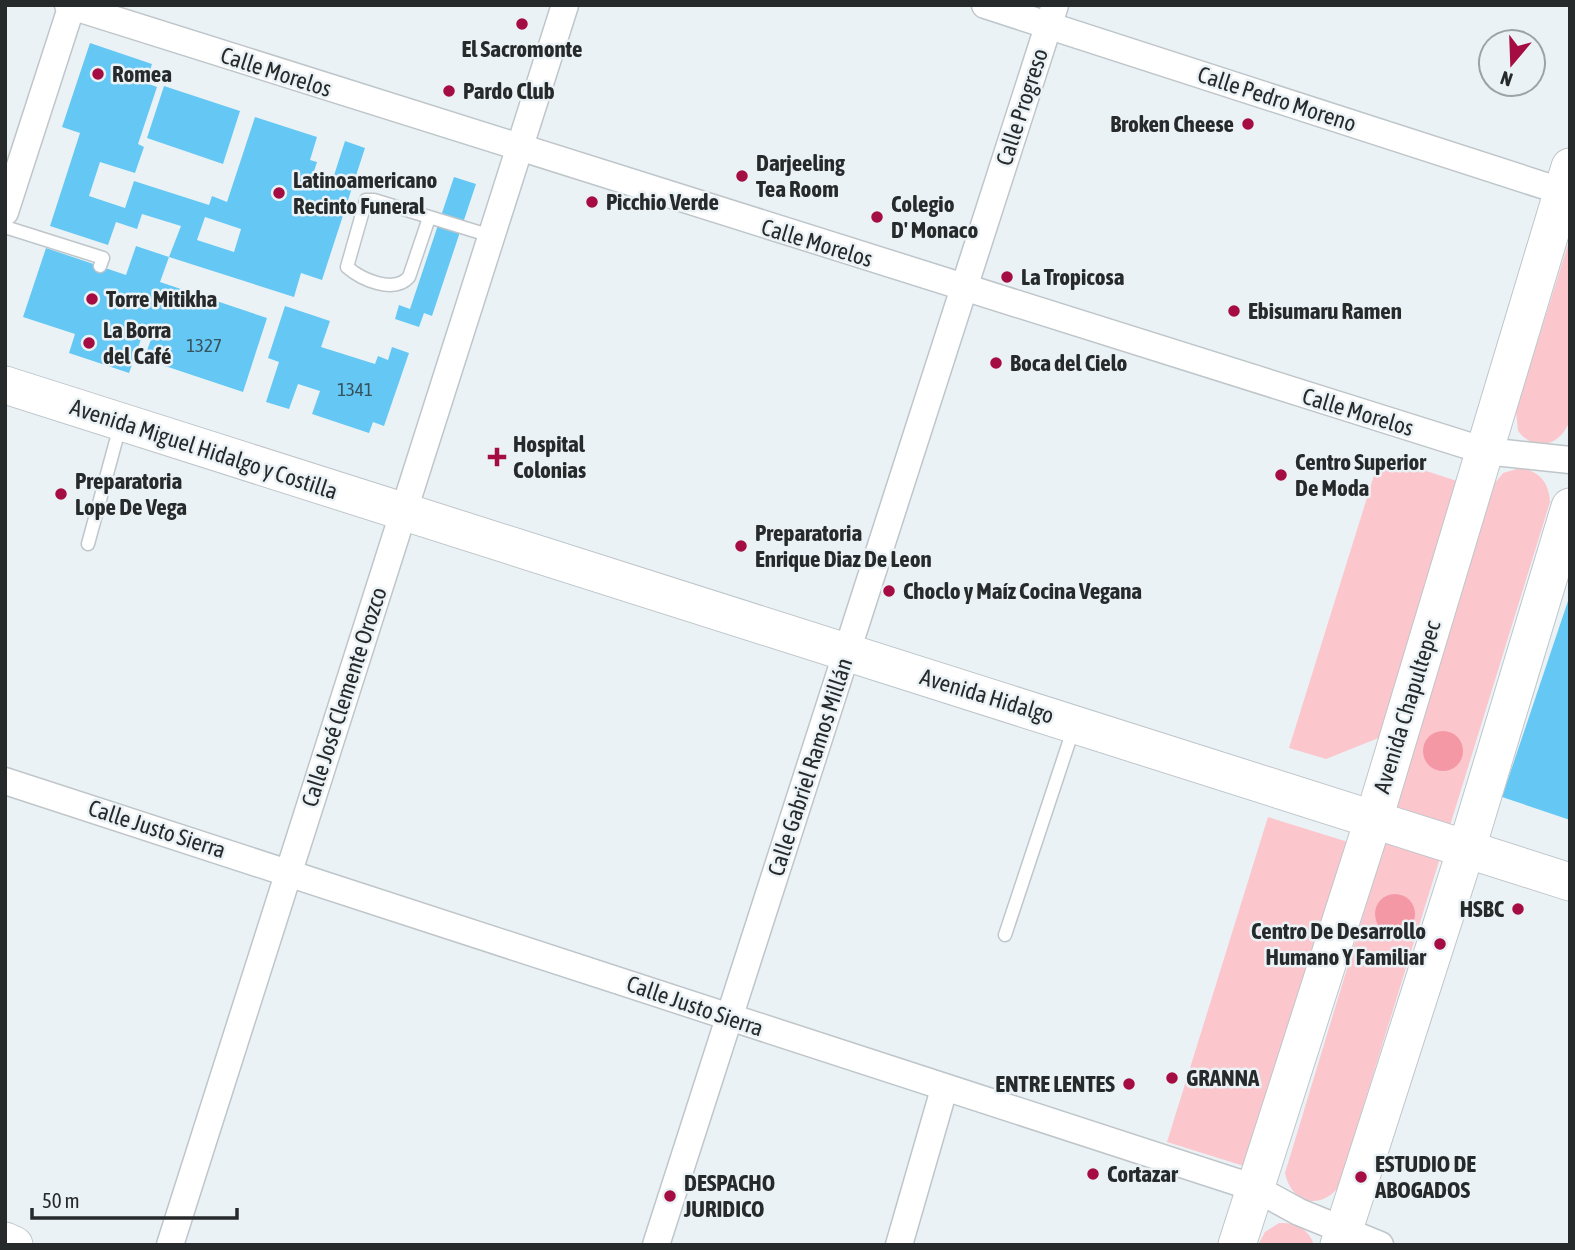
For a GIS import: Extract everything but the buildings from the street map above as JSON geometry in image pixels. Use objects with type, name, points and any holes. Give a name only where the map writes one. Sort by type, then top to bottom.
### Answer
[{"type":"street","name":"Calle José Clemente Orozco","points":[[170,1245],[565,5]]},
{"type":"street","name":"Calle Pedro Moreno","points":[[985,5],[1051,15],[1567,184]]},
{"type":"street","name":"Calle Morelos","points":[[71,6],[1485,451],[1570,460]]},
{"type":"street","points":[[5,212],[71,6]]},
{"type":"street","name":"Calle Progreso","points":[[964,289],[1051,15]]},
{"type":"street","name":"Avenida Chapultepec","points":[[1237,1245],[1373,819],[1567,184]]},
{"type":"street","name":"Calle Gabriel Ramos Millán","points":[[656,1245],[964,289]]},
{"type":"street","name":"Avenida Miguel Hidalgo y Costilla","points":[[5,386],[403,513]]},
{"type":"street","points":[[1341,1238],[1466,849],[1570,507]]},
{"type":"street","name":"Avenida Hidalgo","points":[[403,513],[1076,723],[1570,882]]},
{"type":"street","name":"Calle Justo Sierra","points":[[5,781],[289,870],[944,1089],[1255,1188],[1341,1238],[1380,1245]]},
{"type":"street","points":[[899,1245],[944,1089]]},
{"type":"street","points":[[5,1241],[14,1245]]},
{"type":"lane","points":[[429,218],[409,277],[403,284],[393,287],[355,275],[347,268],[366,200],[429,218],[491,236]]},
{"type":"lane","points":[[5,228],[103,258],[100,266]]},
{"type":"lane","points":[[88,544],[121,423]]},
{"type":"lane","points":[[1005,934],[1076,723]]},
{"type":"shaded area","points":[[1570,238],[1570,420],[1561,436],[1554,441],[1547,444],[1532,443],[1518,431],[1516,411]]},
{"type":"shaded area","points":[[1380,456],[1460,482],[1381,737],[1326,759],[1289,748]]},
{"type":"shaded area","points":[[1520,468],[1538,475],[1548,489],[1550,502],[1338,1188],[1322,1199],[1306,1200],[1293,1191],[1285,1173],[1494,484],[1503,473]],"holes":[[[1399,895],[1410,902],[1381,928],[1375,917],[1381,900]]]},
{"type":"shaded area","points":[[1443,731],[1457,737],[1463,751],[1457,765],[1443,771],[1429,765],[1423,751],[1429,737]]},
{"type":"shaded area","points":[[1268,817],[1348,842],[1247,1167],[1167,1142]]},
{"type":"shaded area","points":[[1395,894],[1409,900],[1415,914],[1409,928],[1395,934],[1381,928],[1375,914],[1381,900]]},
{"type":"shaded area","points":[[1279,1223],[1301,1227],[1314,1245],[1258,1245],[1265,1232]]},
{"type":"place","name":"El Sacromonte","points":[[522,24]]},
{"type":"place","name":"Romea","points":[[98,74]]},
{"type":"place","name":"Pardo Club","points":[[449,91]]},
{"type":"place","name":"Broken Cheese","points":[[1248,124]]},
{"type":"place","name":"Darjeeling Tea Room","points":[[742,176]]},
{"type":"place","name":"Latinoamericano Recinto Funeral","points":[[279,193]]},
{"type":"place","name":"Picchio Verde","points":[[592,202]]},
{"type":"place","name":"Colegio D' Monaco","points":[[877,217]]},
{"type":"place","name":"La Tropicosa","points":[[1007,277]]},
{"type":"place","name":"Torre Mitikha","points":[[92,299]]},
{"type":"place","name":"Ebisumaru Ramen","points":[[1234,311]]},
{"type":"place","name":"La Borra del Café","points":[[89,343]]},
{"type":"place","name":"Boca del Cielo","points":[[996,363]]},
{"type":"place","name":"Hospital Colonias","points":[[497,457]]},
{"type":"place","name":"Centro Superior De Moda","points":[[1281,475]]},
{"type":"place","name":"Preparatoria Lope De Vega","points":[[61,494]]},
{"type":"place","name":"Preparatoria Enrique Diaz De Leon","points":[[741,546]]},
{"type":"place","name":"Choclo y Maíz Cocina Vegana","points":[[889,591]]},
{"type":"place","name":"HSBC","points":[[1518,909]]},
{"type":"place","name":"Centro De Desarrollo Humano Y Familiar","points":[[1440,944]]},
{"type":"place","name":"GRANNA","points":[[1172,1078]]},
{"type":"place","name":"ENTRE LENTES","points":[[1129,1084]]},
{"type":"place","name":"Cortazar","points":[[1093,1174]]},
{"type":"place","name":"ESTUDIO DE ABOGADOS","points":[[1361,1177]]},
{"type":"place","name":"DESPACHO JURIDICO","points":[[670,1196]]}]
